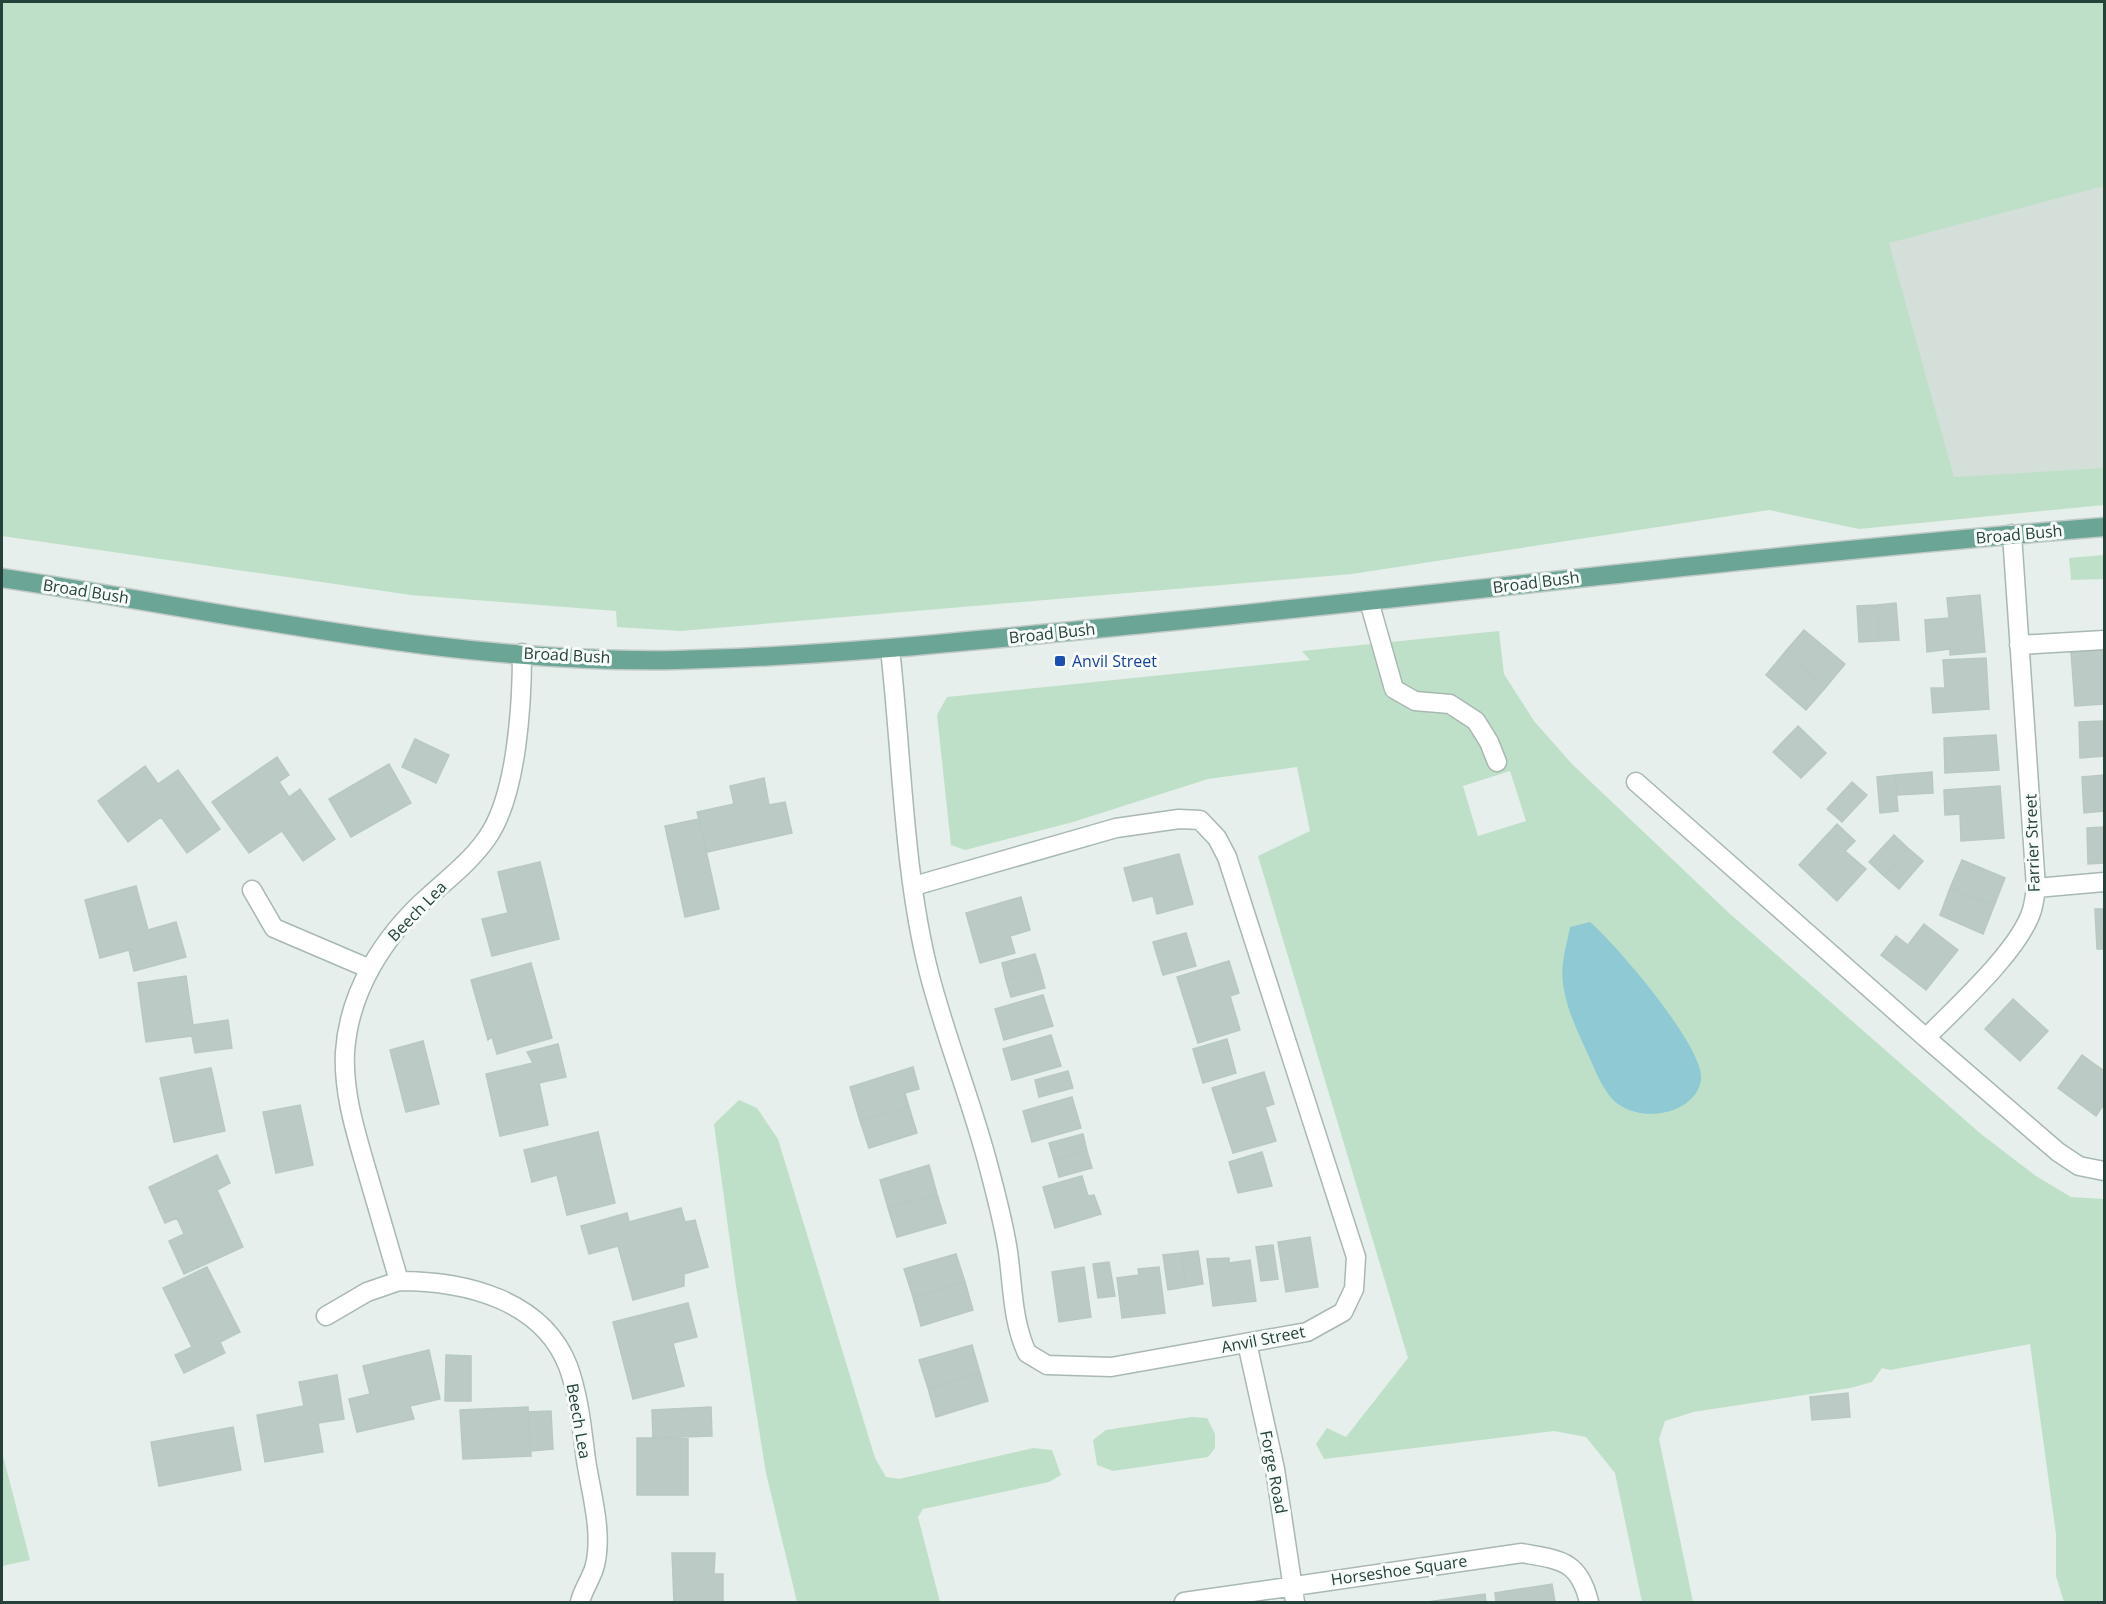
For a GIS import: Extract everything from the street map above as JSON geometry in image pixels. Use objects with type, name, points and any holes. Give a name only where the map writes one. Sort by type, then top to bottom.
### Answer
[{"type":"main road","name":"Broad Bush","points":[[2,578],[344,634],[522,653],[673,660],[890,649],[1369,601],[1764,556],[2104,527]]},
{"type":"street","name":"Farrier Street","points":[[1926,1038],[1990,970],[2022,931],[2032,911],[2036,888],[2012,534]]},
{"type":"street","points":[[1369,601],[1394,689],[1415,701],[1450,704],[1476,721],[1490,742],[1497,762]]},
{"type":"street","points":[[2019,645],[2104,640]]},
{"type":"street","name":"Anvil Street","points":[[890,649],[914,886],[929,973],[989,1166],[1008,1250],[1014,1312],[1027,1353],[1047,1365],[1111,1367],[1307,1332],[1343,1312],[1354,1289],[1356,1257],[1227,857],[1217,838],[1200,820],[1179,819],[1116,828],[914,886]]},
{"type":"street","name":"Beech Lea","points":[[399,1281],[353,1120],[345,1083],[345,1051],[350,1019],[379,951],[400,925],[473,855],[488,837],[497,818],[513,757],[522,706],[522,653]]},
{"type":"street","points":[[1636,782],[2058,1152],[2079,1166],[2104,1171]]},
{"type":"street","points":[[2036,888],[2104,882]]},
{"type":"street","points":[[252,890],[274,928],[370,969]]},
{"type":"street","name":"Beech Lea","points":[[326,1316],[367,1292],[399,1281],[452,1284],[519,1307],[548,1334],[562,1354],[576,1394],[597,1534],[595,1567],[580,1602]]},
{"type":"street","name":"Forge Road","points":[[1247,1343],[1275,1469],[1295,1594]]},
{"type":"street","name":"Horseshoe Square","points":[[1184,1602],[1295,1594],[1522,1553],[1561,1560],[1584,1581],[1589,1602]]},
{"type":"shaded area","points":[[2104,149],[2104,489],[1796,509],[1706,271]]},
{"type":"green space","points":[[2,2],[2104,2],[2104,186],[1889,243],[1954,477],[2104,468],[2104,505],[1859,529],[1769,510],[1352,574],[680,631],[617,627],[616,611],[411,595],[2,536]]},
{"type":"green space","points":[[2104,555],[2104,579],[2071,580],[2069,558]]},
{"type":"green space","points":[[1499,631],[1504,674],[1534,721],[1572,764],[1729,913],[1981,1134],[2036,1176],[2071,1197],[2104,1199],[2104,1602],[2064,1602],[2056,1576],[2056,1534],[2030,1344],[1890,1370],[1882,1368],[1872,1382],[1850,1388],[1693,1412],[1665,1421],[1659,1439],[1693,1602],[1642,1602],[1615,1473],[1586,1437],[1554,1431],[1324,1459],[1316,1444],[1327,1428],[1346,1437],[1408,1358],[1258,856],[1310,831],[1297,767],[1208,779],[1073,822],[965,850],[951,845],[937,715],[947,697],[1310,660],[1302,651]],"holes":[[[1510,771],[1526,821],[1478,836],[1463,786]]]},
{"type":"green space","points":[[739,1100],[757,1108],[778,1139],[875,1458],[886,1477],[899,1479],[1033,1448],[1052,1450],[1061,1475],[1049,1482],[923,1509],[918,1517],[940,1602],[797,1602],[766,1473],[736,1286],[714,1124]]},
{"type":"green space","points":[[1191,1417],[1207,1418],[1215,1434],[1215,1448],[1208,1457],[1113,1471],[1097,1465],[1093,1440],[1106,1430]]},
{"type":"green space","points":[[2,1452],[30,1560],[2,1566]]},
{"type":"water","points":[[1590,922],[1619,951],[1657,997],[1675,1022],[1699,1065],[1701,1080],[1697,1092],[1679,1108],[1654,1114],[1629,1110],[1618,1104],[1603,1087],[1568,1008],[1562,974],[1570,927]]},
{"type":"building","points":[[1980,595],[1985,652],[1950,655],[1950,649],[1927,652],[1925,620],[1949,618],[1947,598]]},
{"type":"building","points":[[1896,603],[1899,640],[1879,641],[1877,605]]},
{"type":"building","points":[[1877,605],[1879,641],[1859,642],[1857,606]]},
{"type":"building","points":[[1804,630],[1845,664],[1826,687],[1785,652]]},
{"type":"building","points":[[2104,651],[2104,704],[2075,706],[2071,652]]},
{"type":"building","points":[[1785,652],[1826,687],[1806,710],[1766,675]]},
{"type":"building","points":[[1986,658],[1989,709],[1933,713],[1931,688],[1945,688],[1943,660]]},
{"type":"building","points":[[2104,721],[2104,756],[2080,758],[2079,722]]},
{"type":"building","points":[[1798,726],[1826,753],[1801,778],[1773,752]]},
{"type":"building","points":[[1996,735],[1999,770],[1945,773],[1944,738]]},
{"type":"building","points":[[415,739],[449,755],[436,783],[402,767]]},
{"type":"building","points":[[277,757],[289,775],[279,782],[289,797],[300,789],[335,839],[303,861],[282,831],[249,853],[212,802]]},
{"type":"building","points":[[389,764],[411,803],[351,837],[329,799]]},
{"type":"building","points":[[145,766],[158,784],[178,770],[220,829],[187,853],[161,817],[128,842],[98,801]]},
{"type":"building","points":[[1932,772],[1933,793],[1897,795],[1895,775]]},
{"type":"building","points":[[1895,775],[1898,811],[1880,813],[1877,777]]},
{"type":"building","points":[[2104,775],[2104,811],[2084,813],[2082,777]]},
{"type":"building","points":[[764,778],[769,805],[785,802],[792,833],[707,852],[697,812],[734,804],[730,786]]},
{"type":"building","points":[[1852,782],[1867,795],[1842,822],[1827,809]]},
{"type":"building","points":[[2000,786],[2004,838],[1961,841],[1960,814],[1945,815],[1944,790]]},
{"type":"building","points":[[699,819],[719,909],[685,917],[665,826]]},
{"type":"building","points":[[1837,824],[1855,841],[1845,851],[1866,869],[1837,901],[1799,865]]},
{"type":"building","points":[[2104,827],[2104,863],[2088,864],[2087,828]]},
{"type":"building","points":[[1894,835],[1908,848],[1884,876],[1869,862]]},
{"type":"building","points":[[1908,848],[1923,861],[1899,889],[1884,876]]},
{"type":"building","points":[[1179,854],[1193,904],[1157,914],[1153,896],[1133,901],[1124,868]]},
{"type":"building","points":[[1962,860],[2005,878],[1994,906],[1950,888]]},
{"type":"building","points":[[540,862],[559,939],[492,956],[482,919],[508,913],[498,872]]},
{"type":"building","points":[[136,886],[148,930],[176,922],[186,957],[134,971],[129,950],[100,958],[85,900]]},
{"type":"building","points":[[1950,888],[1994,906],[1983,934],[1940,915]]},
{"type":"building","points":[[1021,897],[1030,930],[1010,936],[1015,953],[980,963],[966,913]]},
{"type":"building","points":[[2095,909],[2104,909],[2104,949],[2097,949]]},
{"type":"building","points":[[1924,924],[1958,950],[1926,990],[1881,955],[1896,936],[1908,945]]},
{"type":"building","points":[[1186,933],[1196,966],[1163,975],[1153,942]]},
{"type":"building","points":[[1035,954],[1040,970],[1006,980],[1002,963]]},
{"type":"building","points":[[1229,961],[1239,993],[1230,996],[1240,1030],[1198,1043],[1177,977]]},
{"type":"building","points":[[531,963],[552,1038],[497,1054],[492,1037],[488,1040],[471,980]]},
{"type":"building","points":[[1040,970],[1045,988],[1011,997],[1006,980]]},
{"type":"building","points":[[186,976],[193,1025],[228,1020],[232,1048],[195,1053],[192,1036],[146,1042],[138,983]]},
{"type":"building","points":[[1043,995],[1053,1026],[1004,1040],[995,1009]]},
{"type":"building","points":[[2013,999],[2048,1031],[2020,1061],[1985,1029]]},
{"type":"building","points":[[1051,1035],[1061,1066],[1012,1080],[1003,1049]]},
{"type":"building","points":[[1227,1039],[1236,1073],[1203,1083],[1193,1049]]},
{"type":"building","points":[[423,1041],[439,1104],[406,1112],[390,1050]]},
{"type":"building","points":[[558,1044],[566,1077],[539,1083],[548,1125],[500,1136],[486,1074],[533,1063],[527,1052]]},
{"type":"building","points":[[2082,1055],[2104,1071],[2104,1104],[2096,1116],[2058,1088]]},
{"type":"building","points":[[913,1067],[919,1089],[905,1093],[909,1107],[860,1121],[850,1087]]},
{"type":"building","points":[[211,1068],[225,1131],[174,1142],[160,1078]]},
{"type":"building","points":[[1068,1071],[1073,1088],[1039,1097],[1035,1080]]},
{"type":"building","points":[[1264,1072],[1274,1104],[1265,1107],[1276,1141],[1233,1153],[1212,1088]]},
{"type":"building","points":[[1072,1097],[1081,1128],[1032,1142],[1023,1111]]},
{"type":"building","points":[[300,1105],[313,1165],[276,1173],[263,1112]]},
{"type":"building","points":[[909,1107],[917,1133],[869,1148],[860,1121]]},
{"type":"building","points":[[598,1132],[615,1203],[567,1215],[557,1175],[532,1182],[524,1150]]},
{"type":"building","points":[[1083,1134],[1087,1151],[1054,1160],[1049,1143]]},
{"type":"building","points":[[1087,1151],[1092,1168],[1059,1177],[1054,1160]]},
{"type":"building","points":[[1262,1152],[1272,1186],[1238,1193],[1229,1162]]},
{"type":"building","points":[[217,1155],[230,1183],[217,1190],[243,1247],[184,1274],[169,1241],[184,1234],[177,1218],[165,1223],[149,1187]]},
{"type":"building","points":[[929,1165],[937,1194],[888,1208],[880,1180]]},
{"type":"building","points":[[1082,1176],[1088,1196],[1094,1195],[1101,1214],[1055,1228],[1043,1187]]},
{"type":"building","points":[[937,1194],[946,1223],[897,1237],[888,1208]]},
{"type":"building","points":[[681,1208],[685,1222],[695,1220],[708,1267],[684,1274],[684,1286],[633,1300],[618,1246],[589,1254],[581,1226],[627,1213],[629,1222]]},
{"type":"building","points":[[1310,1237],[1318,1287],[1286,1292],[1278,1242]]},
{"type":"building","points":[[1273,1245],[1278,1279],[1261,1281],[1256,1247]]},
{"type":"building","points":[[1198,1251],[1203,1284],[1186,1287],[1181,1253]]},
{"type":"building","points":[[1181,1253],[1186,1287],[1168,1290],[1163,1255]]},
{"type":"building","points":[[956,1254],[965,1282],[913,1297],[904,1269]]},
{"type":"building","points":[[1229,1258],[1229,1263],[1250,1260],[1256,1301],[1213,1306],[1207,1259]]},
{"type":"building","points":[[1109,1262],[1115,1296],[1098,1298],[1093,1264]]},
{"type":"building","points":[[207,1267],[240,1332],[220,1342],[225,1353],[184,1373],[175,1355],[192,1347],[163,1288]]},
{"type":"building","points":[[1084,1267],[1091,1317],[1059,1322],[1052,1272]]},
{"type":"building","points":[[1159,1267],[1165,1313],[1122,1318],[1117,1278],[1139,1275],[1138,1269]]},
{"type":"building","points":[[965,1282],[973,1310],[921,1326],[913,1297]]},
{"type":"building","points":[[688,1303],[697,1337],[673,1343],[684,1386],[633,1399],[613,1322]]},
{"type":"building","points":[[972,1345],[980,1373],[928,1388],[919,1360]]},
{"type":"building","points":[[429,1350],[440,1399],[410,1406],[414,1419],[357,1432],[349,1399],[370,1394],[363,1366]]},
{"type":"building","points":[[446,1355],[471,1356],[471,1401],[445,1401]]},
{"type":"building","points":[[980,1373],[988,1401],[936,1417],[928,1388]]},
{"type":"building","points":[[337,1375],[344,1419],[318,1423],[323,1452],[265,1462],[257,1415],[304,1406],[299,1382]]},
{"type":"building","points":[[1848,1393],[1850,1417],[1812,1420],[1810,1397]]},
{"type":"building","points":[[528,1407],[531,1456],[463,1459],[460,1410]]},
{"type":"building","points":[[711,1407],[712,1436],[653,1438],[652,1410]]},
{"type":"building","points":[[551,1411],[553,1449],[531,1451],[528,1412]]},
{"type":"building","points":[[233,1427],[241,1470],[159,1486],[151,1442]]},
{"type":"building","points":[[637,1438],[688,1438],[688,1495],[637,1495]]},
{"type":"building","points":[[672,1553],[715,1553],[714,1574],[723,1574],[723,1602],[674,1602]]},
{"type":"building","points":[[1552,1584],[1555,1602],[1496,1602],[1495,1593]]},
{"type":"building","points":[[1485,1594],[1486,1602],[1427,1602]]},
{"type":"place","name":"Anvil Street","points":[[1060,661]]}]
